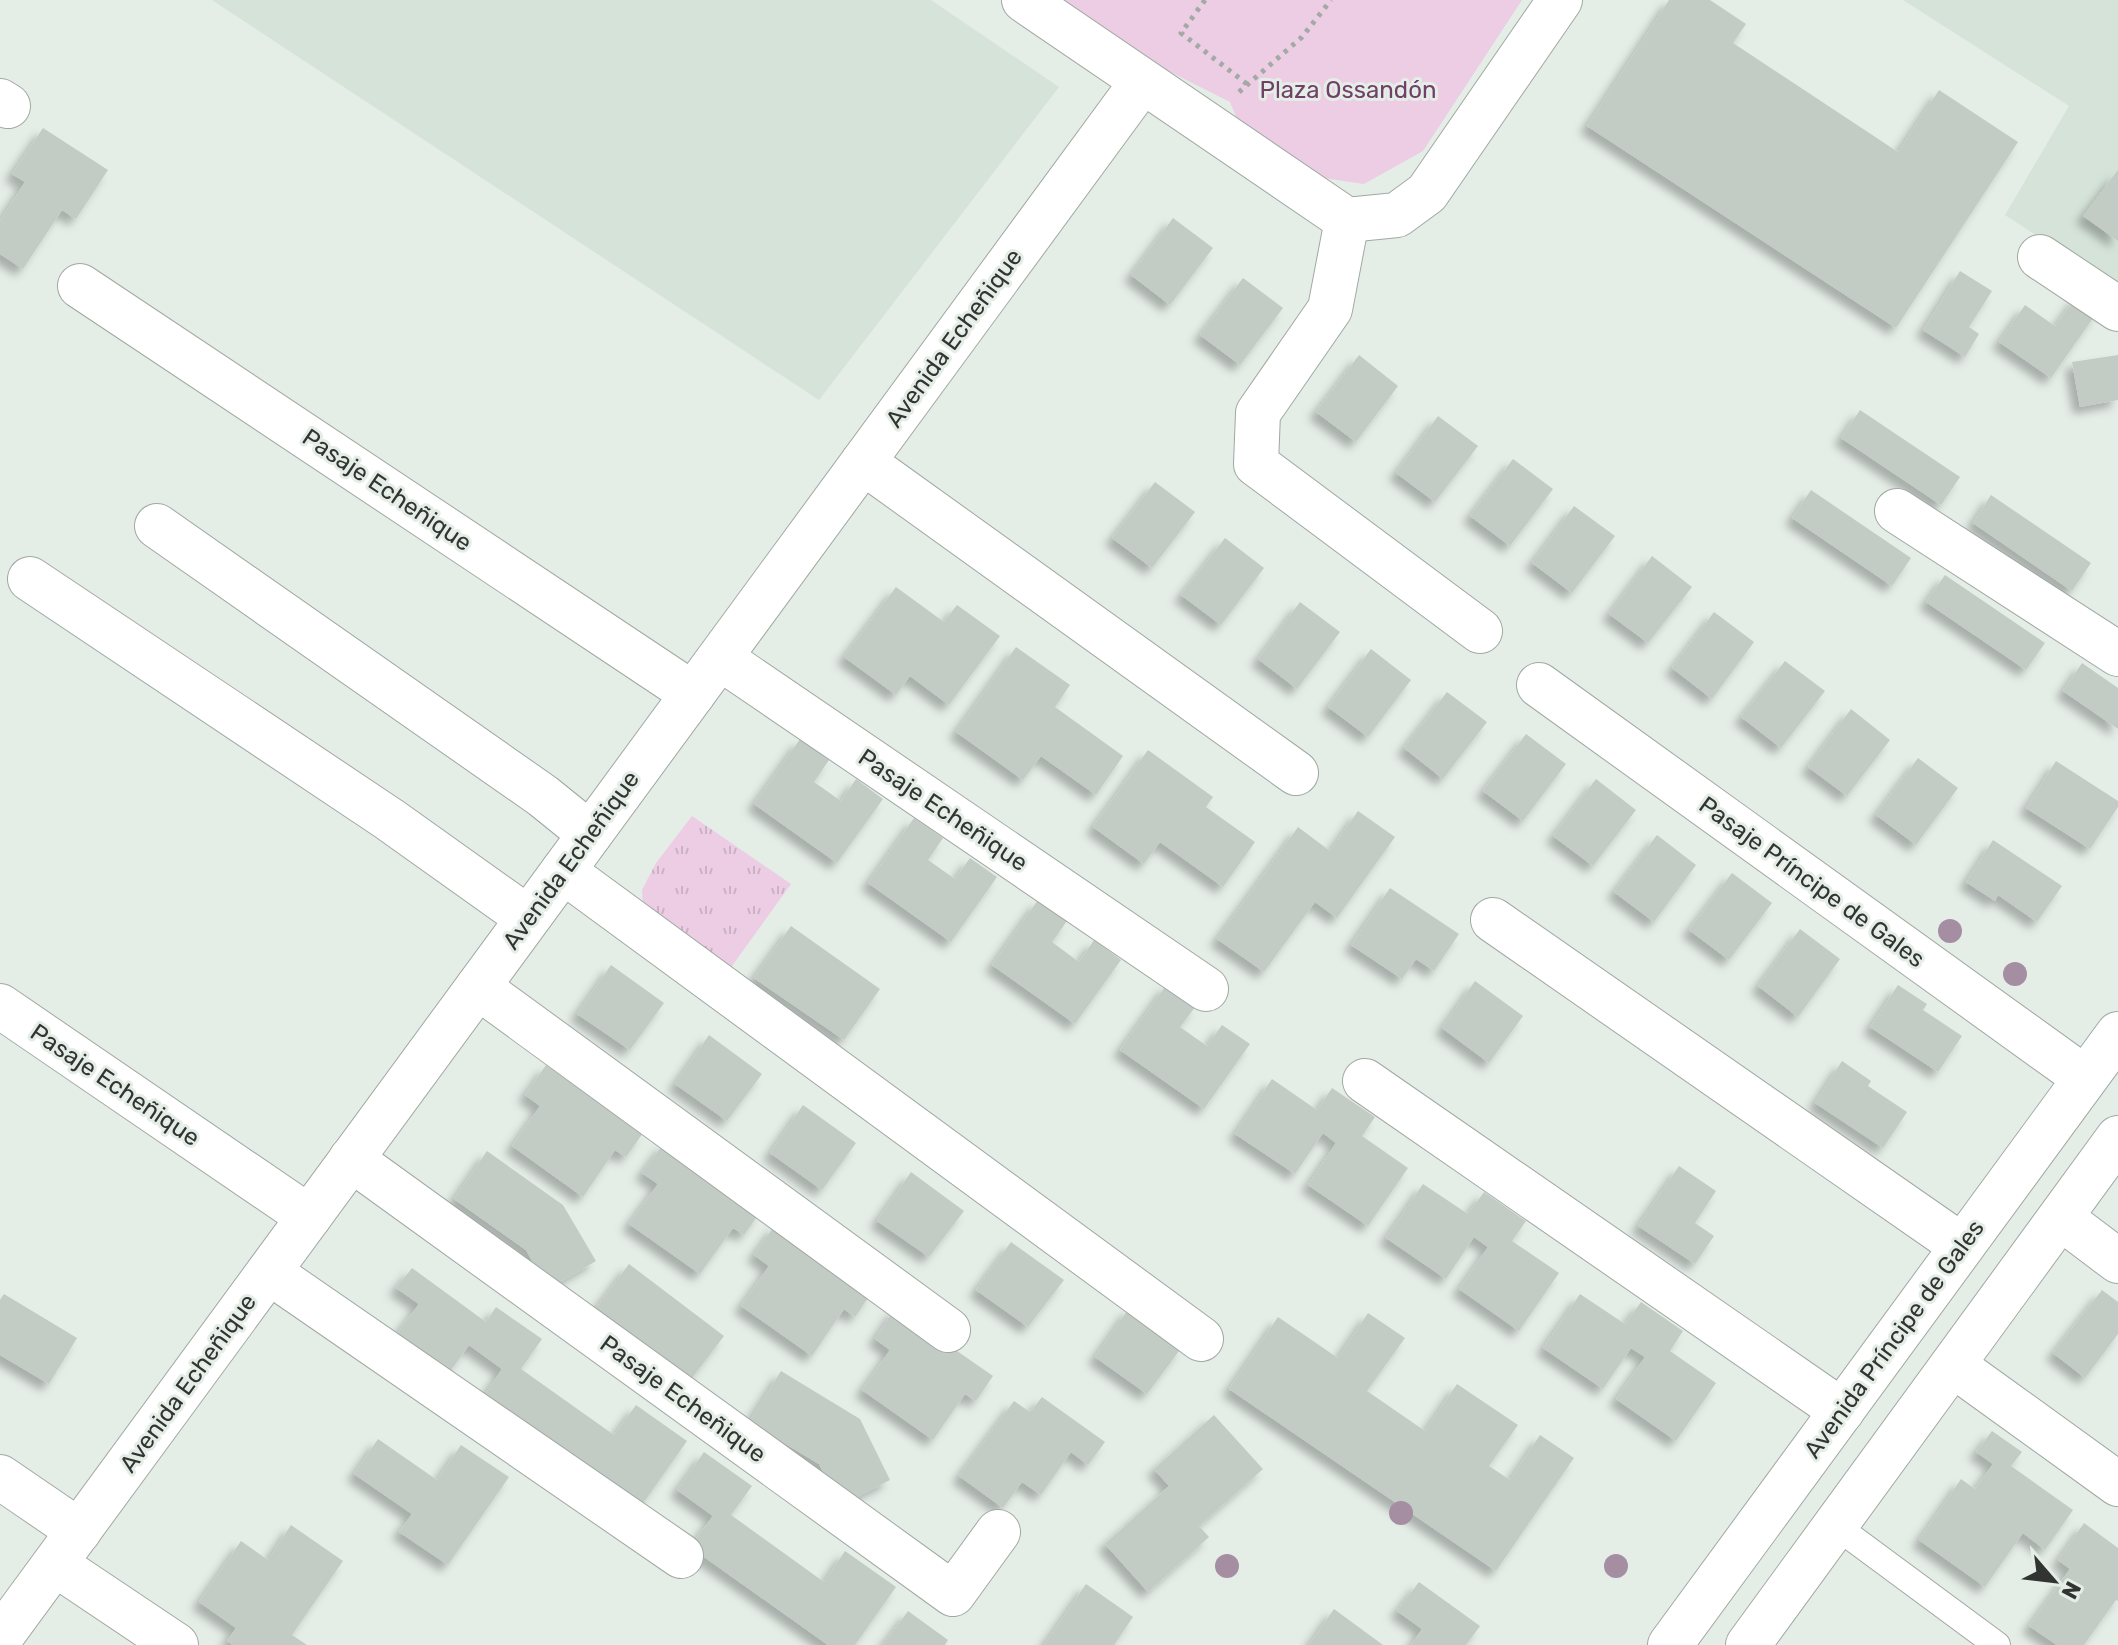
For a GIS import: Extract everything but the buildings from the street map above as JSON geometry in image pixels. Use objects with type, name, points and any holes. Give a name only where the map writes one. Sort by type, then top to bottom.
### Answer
[{"type":"street","points":[[1024,0],[1347,220],[1397,215],[1427,193],[1560,0]]},
{"type":"street","name":"Avenida Echeñique","points":[[0,1638],[1142,82]]},
{"type":"street","points":[[1347,220],[1330,309],[1258,413],[1256,464],[1480,631]]},
{"type":"street","points":[[2040,257],[2118,309]]},
{"type":"street","name":"Pasaje Echeñique","points":[[80,286],[693,694]]},
{"type":"street","points":[[863,462],[1296,773]]},
{"type":"street","points":[[1897,511],[2118,654]]},
{"type":"street","points":[[157,526],[543,796],[590,834]]},
{"type":"street","points":[[30,579],[389,819],[528,918]]},
{"type":"street","name":"Pasaje Echeñique","points":[[720,658],[1206,989]]},
{"type":"street","name":"Pasaje Príncipe de Gales","points":[[1539,685],[2085,1078]]},
{"type":"street","points":[[563,871],[1201,1339]]},
{"type":"street","points":[[1493,920],[1962,1246]]},
{"type":"street","points":[[478,987],[948,1330]]},
{"type":"street","name":"Pasaje Echeñique","points":[[0,1006],[309,1217]]},
{"type":"street","name":"Avenida Príncipe de Gales","points":[[1670,1645],[2118,1034]]},
{"type":"street","points":[[1365,1081],[1842,1411]]},
{"type":"street","points":[[1748,1645],[2118,1138]]},
{"type":"street","name":"Pasaje Echeñique","points":[[351,1159],[953,1594],[998,1532]]},
{"type":"street","points":[[2061,1218],[2118,1261]]},
{"type":"street","points":[[269,1272],[681,1556]]},
{"type":"street","points":[[1953,1365],[2118,1484]]},
{"type":"street","points":[[0,1477],[67,1547],[176,1645]]},
{"type":"lane","points":[[1836,1526],[1997,1645]]},
{"type":"path","points":[[1205,0],[1181,33],[1247,84]]},
{"type":"path","points":[[1216,129],[1230,102],[1302,37],[1331,0]]},
{"type":"shaded area","points":[[212,0],[931,0],[1059,87],[819,400]]},
{"type":"shaded area","points":[[1903,0],[2118,0],[2118,289],[2005,215],[2069,106]]},
{"type":"green space","name":"Plaza Ossandón","points":[[1052,0],[1522,0],[1423,151],[1364,184],[1310,176],[1241,129],[1230,102],[1117,45]]},
{"type":"green space","points":[[692,816],[791,884],[727,973],[643,911],[642,890],[656,863]]}]
